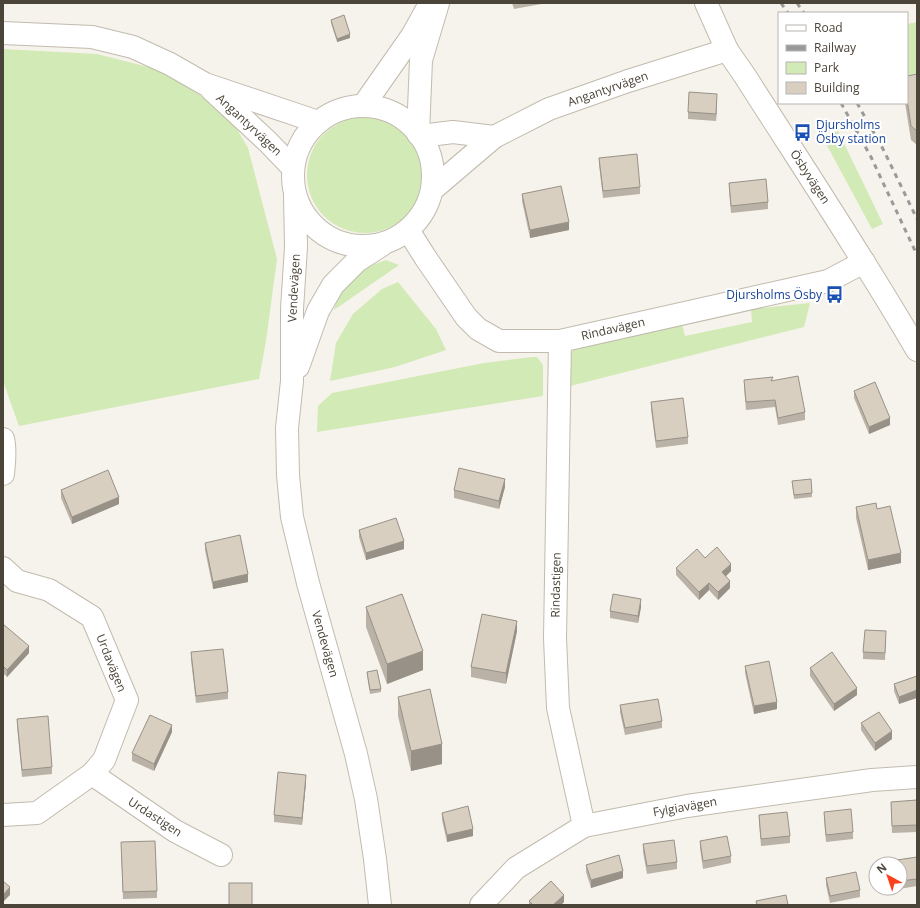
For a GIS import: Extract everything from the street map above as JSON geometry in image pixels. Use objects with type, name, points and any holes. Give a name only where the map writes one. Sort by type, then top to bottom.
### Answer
[{"type":"street","points":[[363,106],[412,36],[431,3]]},
{"type":"street","points":[[420,135],[420,60],[438,3]]},
{"type":"street","name":"Ösbyvägen","points":[[706,3],[727,50],[864,262],[917,350]]},
{"type":"street","name":"Angantyrvägen","points":[[3,33],[92,37],[133,47],[170,64],[205,84],[318,122]]},
{"type":"street","name":"Angantyrvägen","points":[[433,189],[494,137],[549,109],[628,81],[727,50]]},
{"type":"street","name":"Angantyrvägen","points":[[205,84],[268,142],[292,167]]},
{"type":"street","points":[[363,106],[391,111],[412,124],[426,144],[434,167],[433,189],[424,212],[408,230],[386,242],[367,246],[343,243],[321,232],[304,214],[294,195],[292,180],[292,167],[302,143],[318,122],[340,109],[363,106]]},
{"type":"street","points":[[420,135],[454,132],[494,137]]},
{"type":"street","name":"Vendevägen","points":[[294,195],[296,247],[292,309],[292,381],[287,428],[288,476],[292,517],[308,583],[356,754],[366,799],[376,859],[380,905]]},
{"type":"street","name":"Rindavägen","points":[[408,230],[466,317],[478,329],[499,341],[560,341],[828,281],[864,262]]},
{"type":"street","name":"Vendevägen","points":[[292,381],[318,311],[333,285],[357,261],[386,242]]},
{"type":"street","name":"Rindastigen","points":[[560,341],[555,638],[558,708],[584,826]]},
{"type":"street","name":"Urdavägen","points":[[3,568],[17,581],[49,590],[92,617],[127,700],[104,760],[92,774],[37,813],[3,815]]},
{"type":"street","name":"Urdastigen","points":[[92,774],[175,831],[221,855]]},
{"type":"street","name":"Fylgiavägen","points":[[481,905],[516,868],[584,826],[687,806],[872,780],[917,777]]},
{"type":"green space","points":[[917,22],[917,73],[908,76],[908,24]]},
{"type":"green space","points":[[3,49],[97,54],[164,71],[228,114],[248,148],[277,259],[266,341],[259,379],[19,426],[3,381]]},
{"type":"green space","points":[[365,117],[387,121],[406,134],[419,153],[423,175],[419,197],[406,216],[387,229],[365,233],[343,229],[324,216],[311,197],[307,175],[311,153],[324,134],[343,121]]},
{"type":"green space","points":[[838,131],[883,224],[872,229],[823,138]]},
{"type":"green space","points":[[386,260],[399,265],[334,310],[341,286],[362,269]]},
{"type":"green space","points":[[398,282],[436,329],[446,350],[395,367],[330,381],[336,343],[353,314],[382,289]]},
{"type":"green space","points":[[810,303],[804,327],[570,386],[567,355],[581,345],[681,320],[685,336],[752,322],[751,309]]},
{"type":"green space","points":[[537,357],[543,365],[543,396],[317,432],[318,406],[332,393],[484,363]]},
{"type":"building","points":[[344,15],[350,34],[337,39],[331,20]]},
{"type":"building","points":[[917,74],[917,131],[911,126],[908,104],[908,76]]},
{"type":"building","points":[[689,92],[717,94],[716,114],[688,112]]},
{"type":"building","points":[[637,154],[640,187],[603,191],[599,158]]},
{"type":"building","points":[[766,179],[768,202],[731,206],[729,183]]},
{"type":"building","points":[[561,186],[569,222],[530,230],[522,194]]},
{"type":"building","points":[[798,376],[805,412],[778,418],[775,400],[746,402],[744,380],[773,377],[771,381]]},
{"type":"building","points":[[875,382],[890,418],[869,427],[854,391]]},
{"type":"building","points":[[683,398],[688,437],[656,441],[651,402]]},
{"type":"building","points":[[459,468],[505,479],[499,501],[454,490]]},
{"type":"building","points":[[108,470],[119,497],[72,517],[61,490]]},
{"type":"building","points":[[811,479],[812,493],[794,495],[792,481]]},
{"type":"building","points":[[876,503],[877,509],[890,506],[901,553],[868,560],[856,507]]},
{"type":"building","points":[[396,518],[404,541],[366,553],[359,530]]},
{"type":"building","points":[[240,535],[248,574],[213,582],[205,543]]},
{"type":"building","points":[[717,547],[731,564],[722,572],[730,581],[718,592],[709,583],[699,592],[676,568],[697,549],[705,558]]},
{"type":"building","points":[[402,594],[423,651],[387,664],[366,607]]},
{"type":"building","points":[[613,594],[641,599],[638,616],[610,611]]},
{"type":"building","points":[[482,614],[517,621],[506,673],[471,667]]},
{"type":"building","points":[[3,624],[29,646],[7,670],[3,666]]},
{"type":"building","points":[[865,630],[886,631],[885,653],[863,652]]},
{"type":"building","points":[[223,649],[228,692],[196,696],[191,652]]},
{"type":"building","points":[[832,652],[857,688],[834,704],[810,668]]},
{"type":"building","points":[[769,661],[777,702],[754,706],[745,666]]},
{"type":"building","points":[[377,670],[381,689],[370,690],[367,672]]},
{"type":"building","points":[[917,676],[917,690],[899,697],[894,684]]},
{"type":"building","points":[[430,689],[442,744],[411,751],[398,697]]},
{"type":"building","points":[[658,699],[662,721],[625,728],[620,705]]},
{"type":"building","points":[[879,712],[892,731],[875,743],[861,723]]},
{"type":"building","points":[[150,715],[172,725],[154,764],[132,753]]},
{"type":"building","points":[[48,716],[52,767],[22,770],[17,719]]},
{"type":"building","points":[[278,772],[306,775],[302,818],[274,815]]},
{"type":"building","points":[[917,800],[917,825],[892,826],[891,802]]},
{"type":"building","points":[[468,806],[473,829],[447,835],[442,813]]},
{"type":"building","points":[[851,809],[853,832],[826,835],[824,812]]},
{"type":"building","points":[[787,812],[790,836],[761,839],[759,815]]},
{"type":"building","points":[[727,836],[731,856],[703,861],[700,841]]},
{"type":"building","points":[[674,840],[677,862],[647,866],[643,844]]},
{"type":"building","points":[[155,841],[157,891],[123,892],[121,842]]},
{"type":"building","points":[[619,855],[623,871],[591,880],[586,865]]},
{"type":"building","points":[[917,857],[917,879],[908,880],[908,858]]},
{"type":"building","points":[[856,872],[860,890],[830,896],[826,878]]},
{"type":"building","points":[[3,881],[10,887],[3,895]]},
{"type":"building","points":[[551,881],[564,895],[553,905],[533,905],[529,901]]},
{"type":"building","points":[[229,883],[252,883],[252,905],[229,905]]},
{"type":"building","points":[[786,895],[788,905],[757,905],[756,901]]},
{"type":"railway","points":[[781,3],[787,12]]},
{"type":"railway","points":[[797,3],[803,12]]},
{"type":"railway","points":[[842,104],[871,157],[917,255]]},
{"type":"railway","points":[[858,104],[883,149],[917,219]]},
{"type":"place","name":"Djursholms Ösby station","points":[[803,132]]},
{"type":"place","name":"Djursholms Ösby","points":[[835,295]]}]
